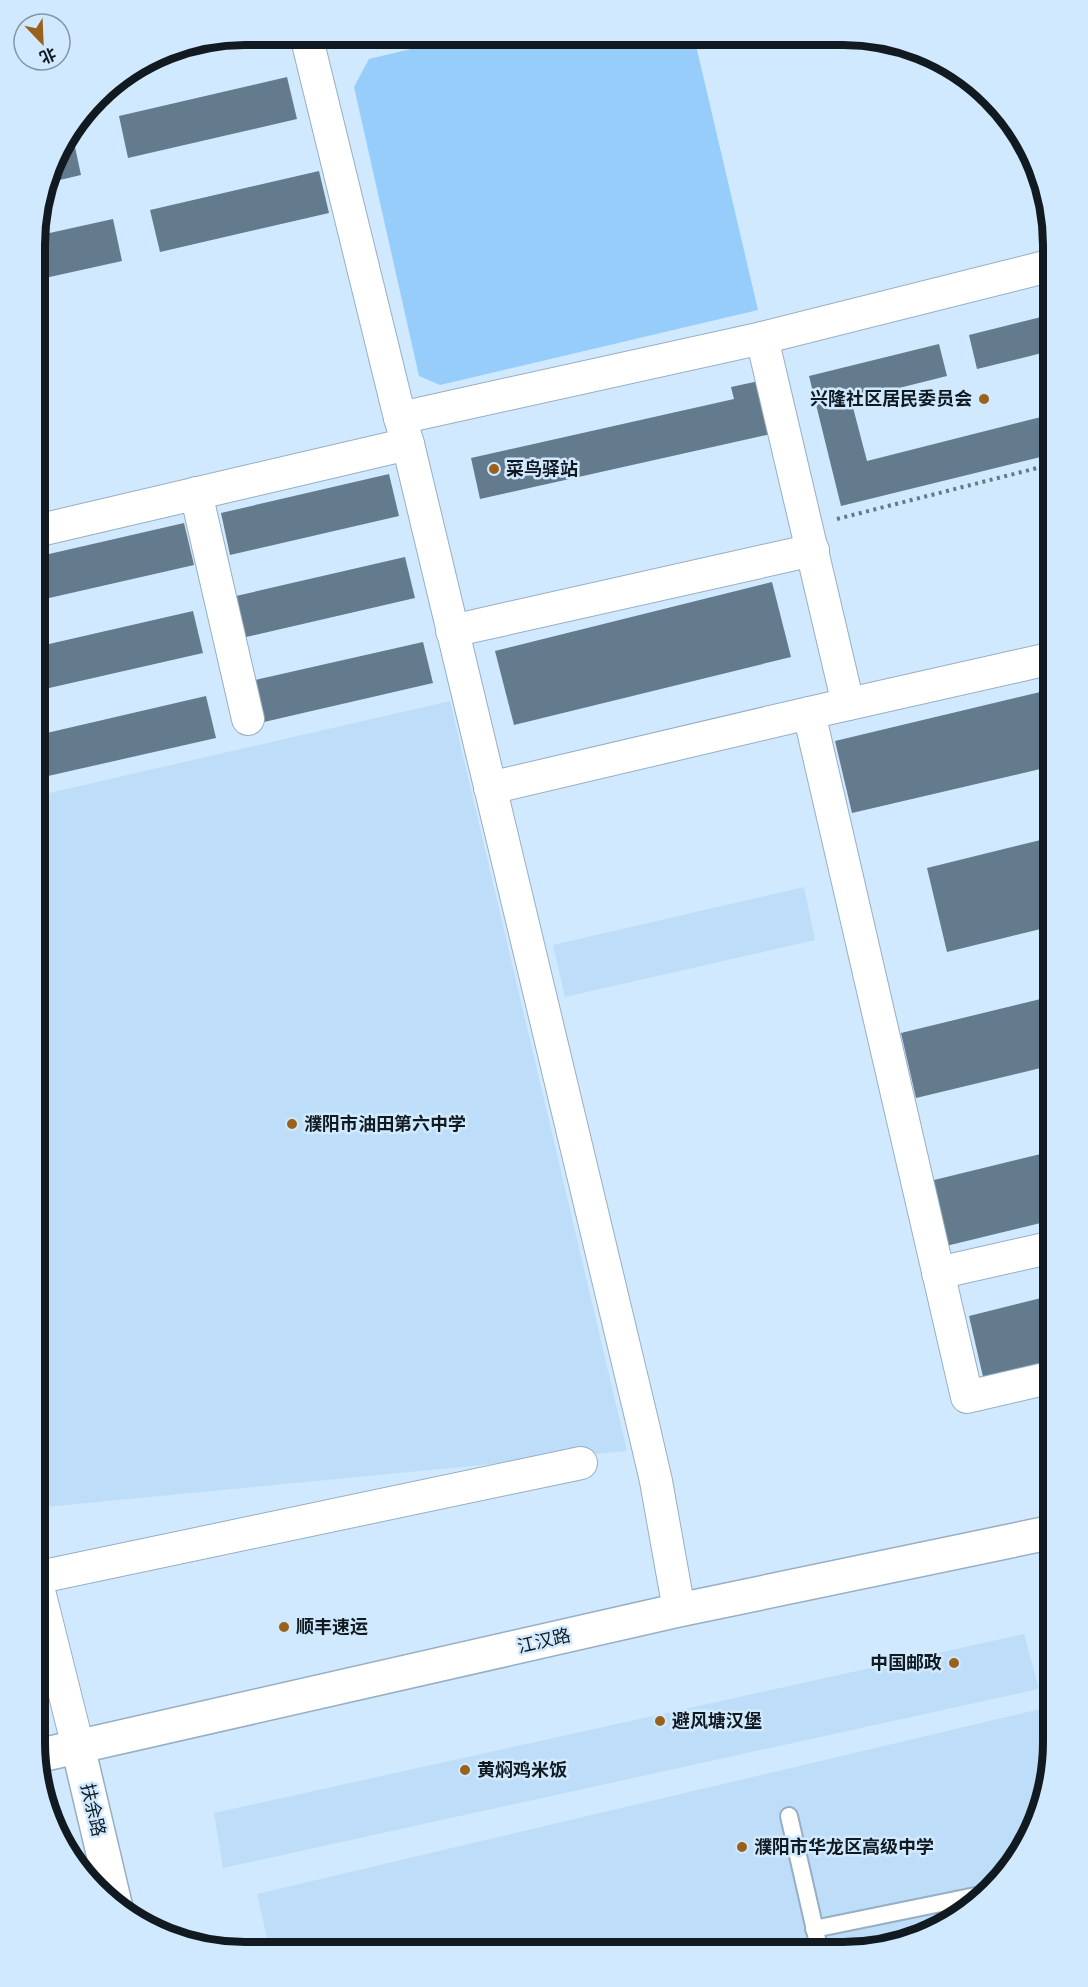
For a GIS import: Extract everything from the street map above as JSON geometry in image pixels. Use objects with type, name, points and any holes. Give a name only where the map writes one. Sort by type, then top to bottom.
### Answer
[{"type":"street","points":[[308,45],[404,431],[651,1459],[679,1610]]},
{"type":"street","points":[[45,529],[196,493],[404,431],[1043,268]]},
{"type":"street","points":[[762,338],[848,704]]},
{"type":"street","points":[[196,493],[248,719]]},
{"type":"street","points":[[452,631],[810,538]]},
{"type":"street","points":[[490,788],[1043,660]]},
{"type":"street","points":[[809,713],[968,1397],[1043,1379]]},
{"type":"street","points":[[938,1273],[1043,1249]]},
{"type":"street","points":[[45,1575],[581,1463]]},
{"type":"street","name":"江汉路","points":[[46,1754],[679,1610],[1043,1534]]},
{"type":"street","points":[[45,1617],[78,1747]]},
{"type":"street","name":"扶余路","points":[[78,1747],[112,1892]]},
{"type":"lane","points":[[789,1816],[817,1942]]},
{"type":"lane","points":[[814,1929],[970,1897]]},
{"type":"path","points":[[810,538],[1043,467]]},
{"type":"shaded area","points":[[428,45],[696,45],[758,310],[440,385],[419,376],[354,87],[369,59]]},
{"type":"shaded area","name":"濮阳市油田第六中学","points":[[450,701],[627,1451],[45,1507],[45,794]]},
{"type":"shaded area","points":[[804,887],[815,940],[565,997],[553,945]]},
{"type":"shaded area","points":[[1024,1634],[1039,1689],[223,1868],[214,1813]]},
{"type":"shaded area","name":"濮阳市华龙区高级中学","points":[[1043,1708],[1043,1755],[1039,1781],[1022,1831],[1002,1864],[985,1884],[954,1908],[908,1931],[882,1938],[856,1942],[268,1942],[257,1894]]},
{"type":"building","points":[[287,77],[297,119],[128,158],[119,116]]},
{"type":"building","points":[[74,142],[81,175],[56,181]]},
{"type":"building","points":[[319,171],[329,213],[160,252],[150,210]]},
{"type":"building","points":[[113,219],[122,261],[45,278],[46,234]]},
{"type":"building","points":[[1043,316],[1043,357],[1042,353],[977,369],[969,335]]},
{"type":"building","points":[[939,344],[947,376],[851,400],[867,461],[1043,417],[1043,456],[841,506],[809,376]]},
{"type":"building","points":[[759,381],[771,434],[480,499],[471,458],[734,399],[731,387]]},
{"type":"building","points":[[389,474],[399,516],[230,555],[221,513]]},
{"type":"building","points":[[184,523],[194,565],[45,599],[45,555]]},
{"type":"building","points":[[405,557],[415,598],[246,637],[236,596]]},
{"type":"building","points":[[772,582],[791,657],[514,725],[495,651]]},
{"type":"building","points":[[193,611],[203,653],[45,689],[45,645]]},
{"type":"building","points":[[423,642],[433,683],[264,722],[255,680]]},
{"type":"building","points":[[1043,691],[1043,768],[852,813],[835,741]]},
{"type":"building","points":[[206,696],[216,738],[48,776],[45,764],[45,733]]},
{"type":"building","points":[[1043,839],[1043,928],[947,952],[927,868]]},
{"type":"building","points":[[1043,998],[1043,1067],[916,1098],[901,1033]]},
{"type":"building","points":[[1043,1153],[1043,1222],[946,1246],[930,1181]]},
{"type":"building","points":[[1043,1298],[1043,1366],[984,1381],[969,1316]]},
{"type":"place","name":"兴隆社区居民委员会","points":[[984,399]]},
{"type":"place","name":"菜鸟驿站","points":[[494,469]]},
{"type":"place","name":"濮阳市油田第六中学","points":[[292,1124]]},
{"type":"place","name":"顺丰速运","points":[[284,1627]]},
{"type":"place","name":"中国邮政","points":[[954,1663]]},
{"type":"place","name":"避风塘汉堡","points":[[660,1721]]},
{"type":"place","name":"黄焖鸡米饭","points":[[465,1770]]},
{"type":"place","name":"濮阳市华龙区高级中学","points":[[742,1847]]}]
